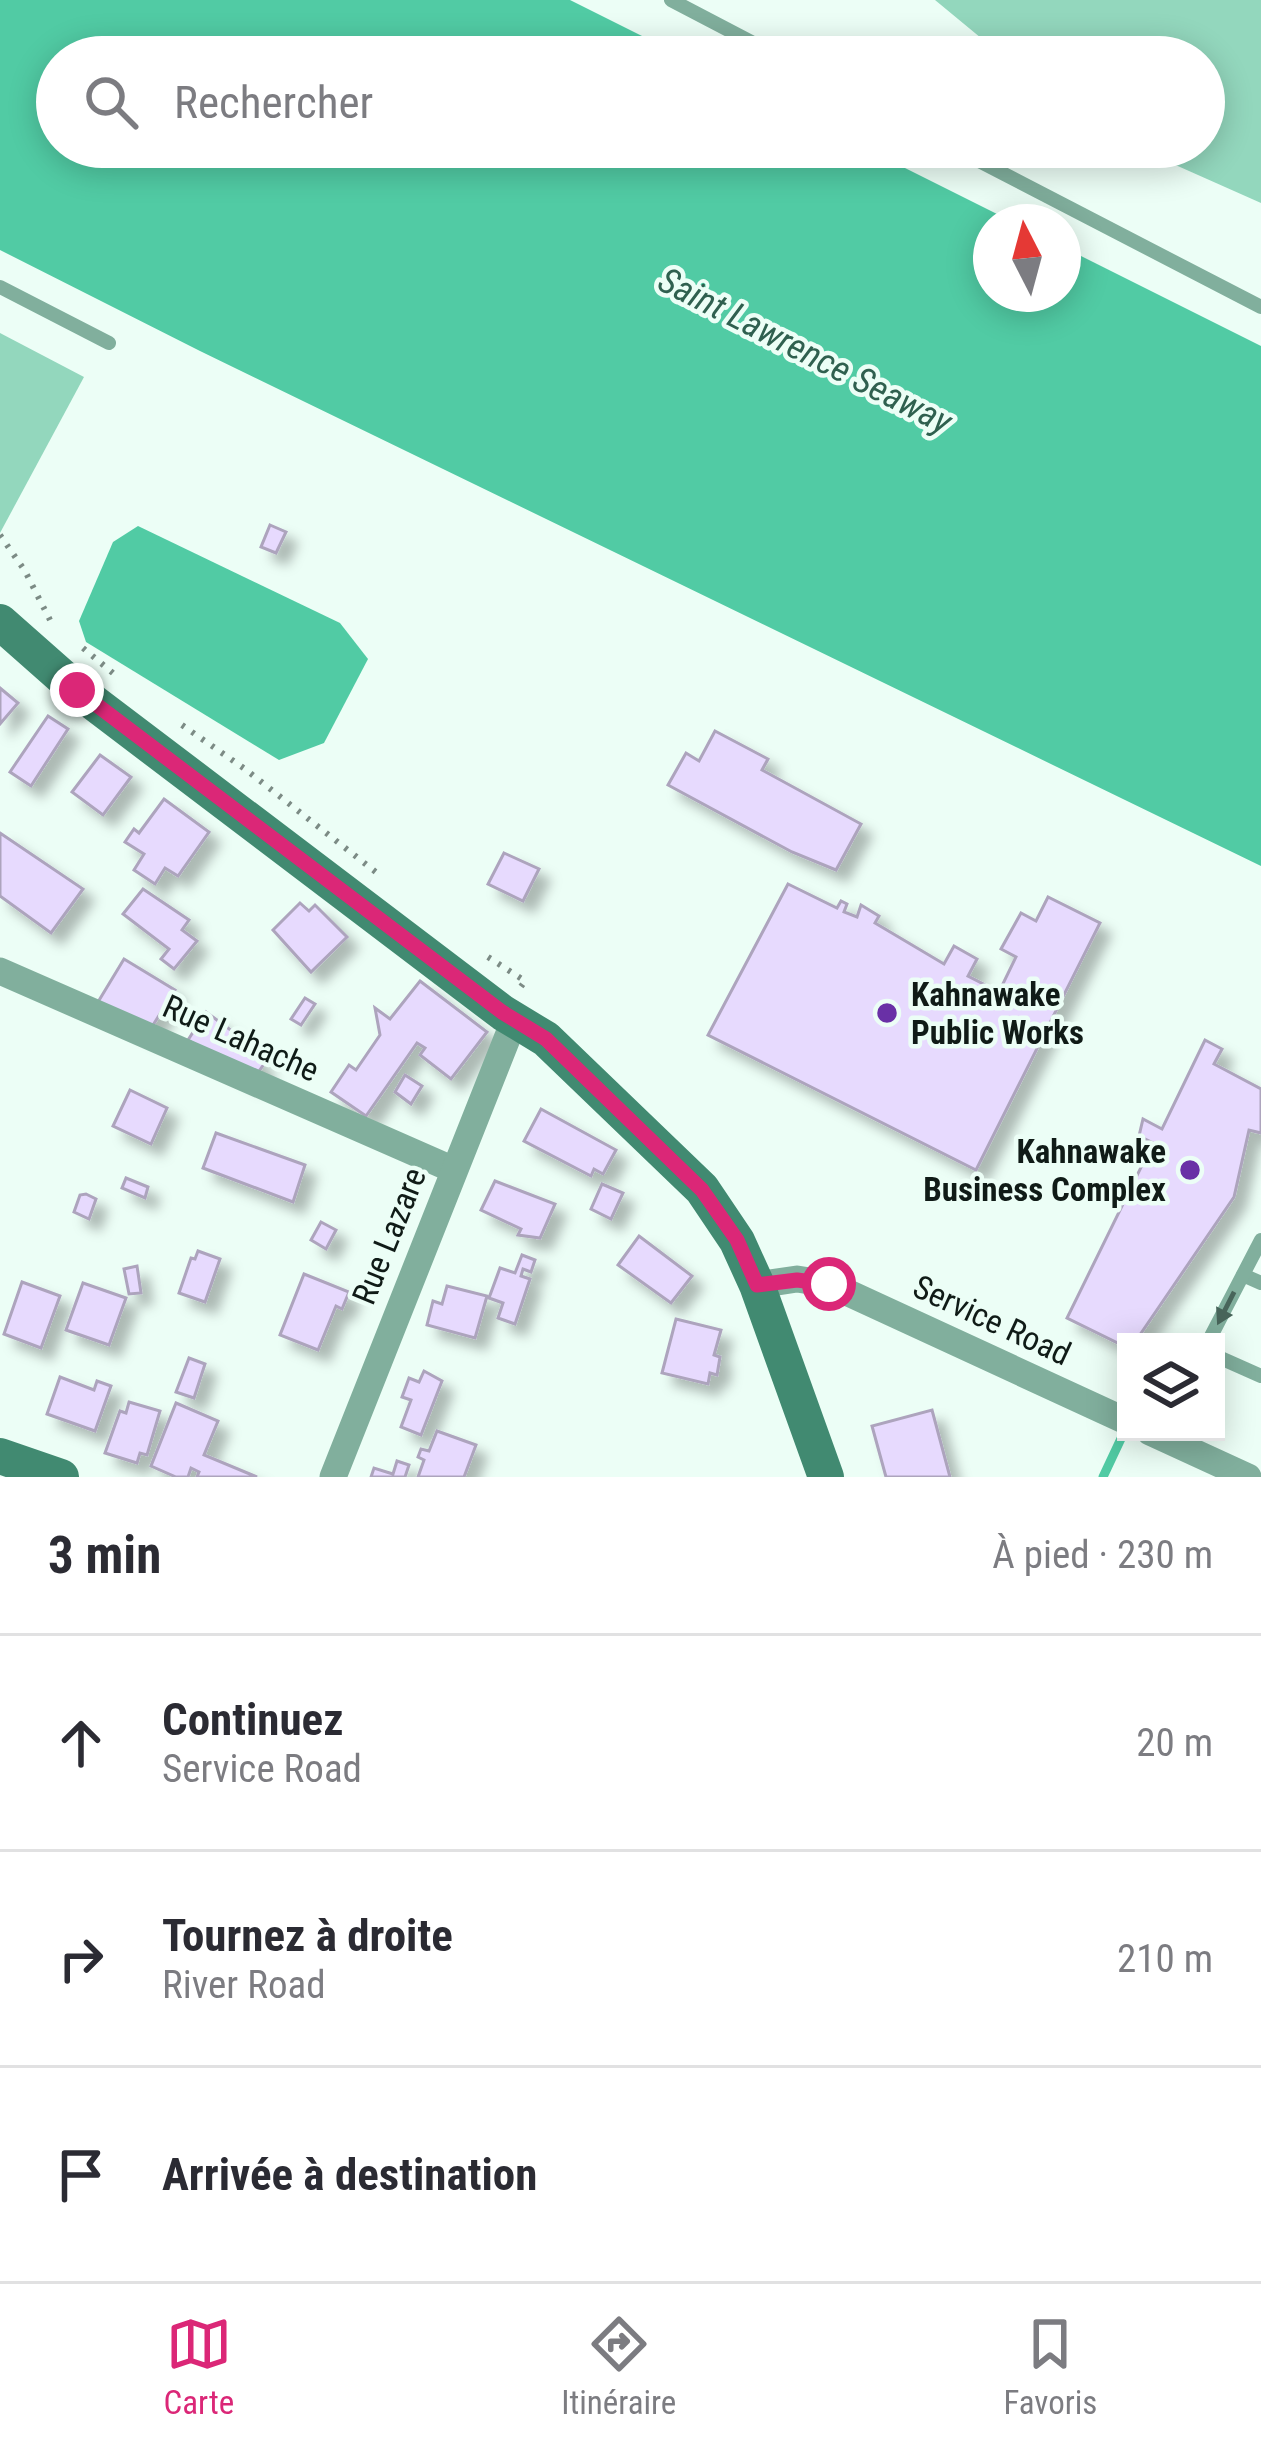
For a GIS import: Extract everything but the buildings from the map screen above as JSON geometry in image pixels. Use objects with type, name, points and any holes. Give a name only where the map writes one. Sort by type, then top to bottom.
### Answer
[{"type":"street","points":[[0,622],[77,690],[514,1021],[546,1039],[702,1190],[737,1240],[757,1285],[826,1477]]},
{"type":"street","name":"Rue Lahache","points":[[0,971],[454,1171]]},
{"type":"street","name":"Rue Lazare","points":[[333,1477],[514,1021]]},
{"type":"street","name":"Service Road","points":[[757,1285],[797,1280],[829,1284],[1117,1417]]},
{"type":"street","points":[[1169,1441],[1211,1469],[1248,1477]]},
{"type":"street","points":[[0,1456],[61,1477]]},
{"type":"lane","points":[[671,0],[740,36]]},
{"type":"lane","points":[[993,168],[1261,307]]},
{"type":"lane","points":[[0,287],[109,343]]},
{"type":"lane","points":[[1213,1333],[1261,1240]]},
{"type":"lane","points":[[1243,1275],[1261,1282]]},
{"type":"lane","points":[[1225,1360],[1261,1376]]},
{"type":"path","points":[[0,535],[50,621]]},
{"type":"path","points":[[82,647],[130,687]]},
{"type":"path","points":[[179,723],[392,885]]},
{"type":"path","points":[[485,955],[525,981]]},
{"type":"shaded area","points":[[935,0],[1261,0],[1261,203],[1182,168],[1225,168],[1225,36],[979,36]]},
{"type":"shaded area","points":[[0,333],[84,377],[0,533]]},
{"type":"water","name":"Saint Lawrence Seaway","points":[[0,0],[570,0],[642,36],[36,36],[36,168],[905,168],[977,204],[973,204],[973,312],[1081,312],[1081,256],[1261,346],[1261,866],[0,250]]},
{"type":"water","points":[[138,526],[340,623],[368,659],[324,743],[279,760],[86,642],[79,621],[113,542]]},
{"type":"waterway","points":[[1103,1477],[1120,1441]]},
{"type":"place","name":"Kahnawake Public Works","points":[[887,1013]]},
{"type":"place","name":"Kahnawake Business Complex","points":[[1190,1170]]},
{"type":"route","points":[[77,690],[514,1021],[546,1039],[702,1190],[737,1240],[757,1285],[797,1280],[829,1284]]}]
